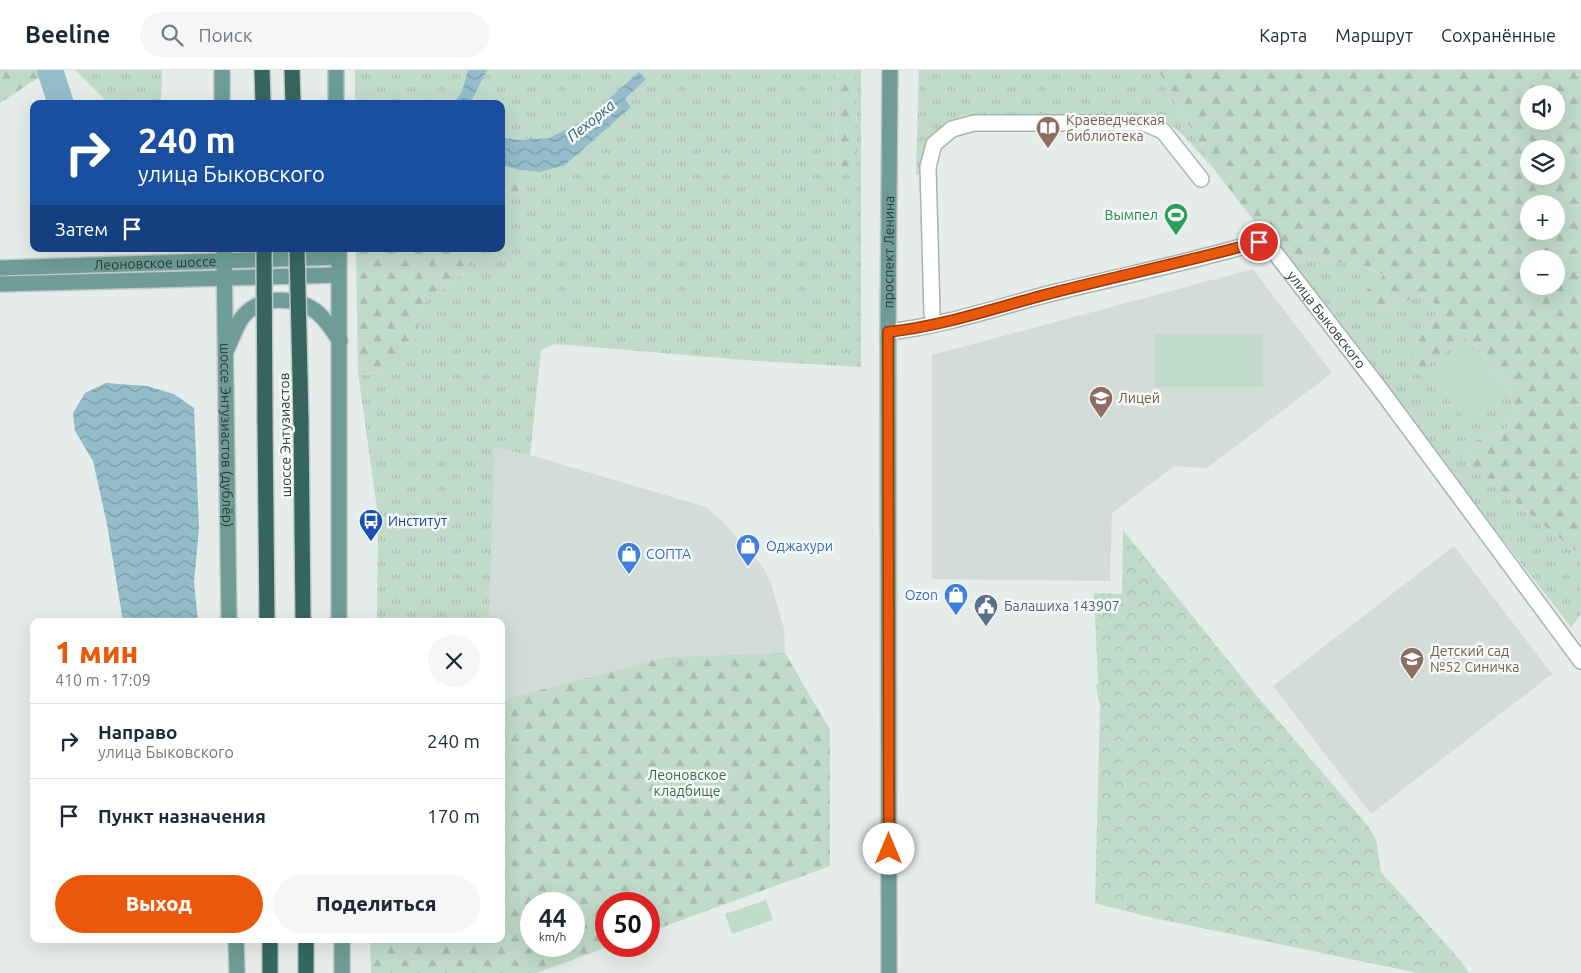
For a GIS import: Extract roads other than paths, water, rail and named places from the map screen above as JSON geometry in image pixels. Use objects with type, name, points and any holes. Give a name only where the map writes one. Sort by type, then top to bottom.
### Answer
[{"type":"highway","points":[[262,70],[263,98]]},
{"type":"highway","points":[[292,70],[293,97]]},
{"type":"highway","name":"шоссе Энтузиастов","points":[[264,252],[267,618]]},
{"type":"highway","name":"шоссе Энтузиастов","points":[[297,252],[303,618]]},
{"type":"highway","points":[[270,943],[270,973]]},
{"type":"highway","points":[[306,943],[306,973]]},
{"type":"main road","points":[[222,70],[222,100]]},
{"type":"main road","points":[[336,70],[336,100]]},
{"type":"main road","name":"проспект Ленина","points":[[889,973],[888,332],[890,70]]},
{"type":"main road","points":[[339,253],[339,618]]},
{"type":"main road","name":"Леоновское шоссе","points":[[0,268],[224,255],[339,253]]},
{"type":"main road","name":"шоссе Энтузиастов (дублёр)","points":[[224,255],[229,618]]},
{"type":"main road","name":"Леоновское шоссе","points":[[0,284],[339,275]]},
{"type":"main road","points":[[224,355],[241,319],[256,307],[274,300],[293,301],[310,308],[325,320],[340,340]]},
{"type":"main road","points":[[236,943],[237,973]]},
{"type":"main road","points":[[342,943],[342,973]]},
{"type":"street","points":[[932,314],[928,167],[934,144],[952,128],[974,123],[1144,123],[1163,131],[1201,179]]},
{"type":"street","name":"улица Быковского","points":[[888,332],[911,330],[932,325],[1259,242],[1266,245],[1273,250],[1380,389],[1581,662]]},
{"type":"water","points":[[468,70],[487,70],[472,100],[456,100],[462,91]]},
{"type":"water","points":[[639,72],[646,79],[625,99],[631,107],[565,165],[540,172],[518,170],[505,166],[505,138],[518,140],[549,138],[585,120]]},
{"type":"water","points":[[106,383],[147,386],[174,394],[194,408],[199,528],[194,582],[198,618],[123,618],[107,524],[93,461],[75,431],[73,413],[85,393]]},
{"type":"waterway","name":"Пехорка","points":[[50,70],[60,100]]},
{"type":"place","name":"Краеведческая библиотека","points":[[1048,149]]},
{"type":"place","name":"Вымпел","points":[[1176,236]]},
{"type":"place","name":"Лицей","points":[[1101,419]]},
{"type":"place","name":"Институт","points":[[371,542]]},
{"type":"place","name":"Оджахури","points":[[748,567]]},
{"type":"place","name":"СОПТА","points":[[629,575]]},
{"type":"place","name":"Ozon","points":[[956,616]]},
{"type":"place","name":"Балашиха 143907","points":[[986,627]]},
{"type":"place","name":"Детский сад №52 Синичка","points":[[1412,680]]},
{"type":"park label","name":"Леоновское кладбище","points":[[687,784]]}]
